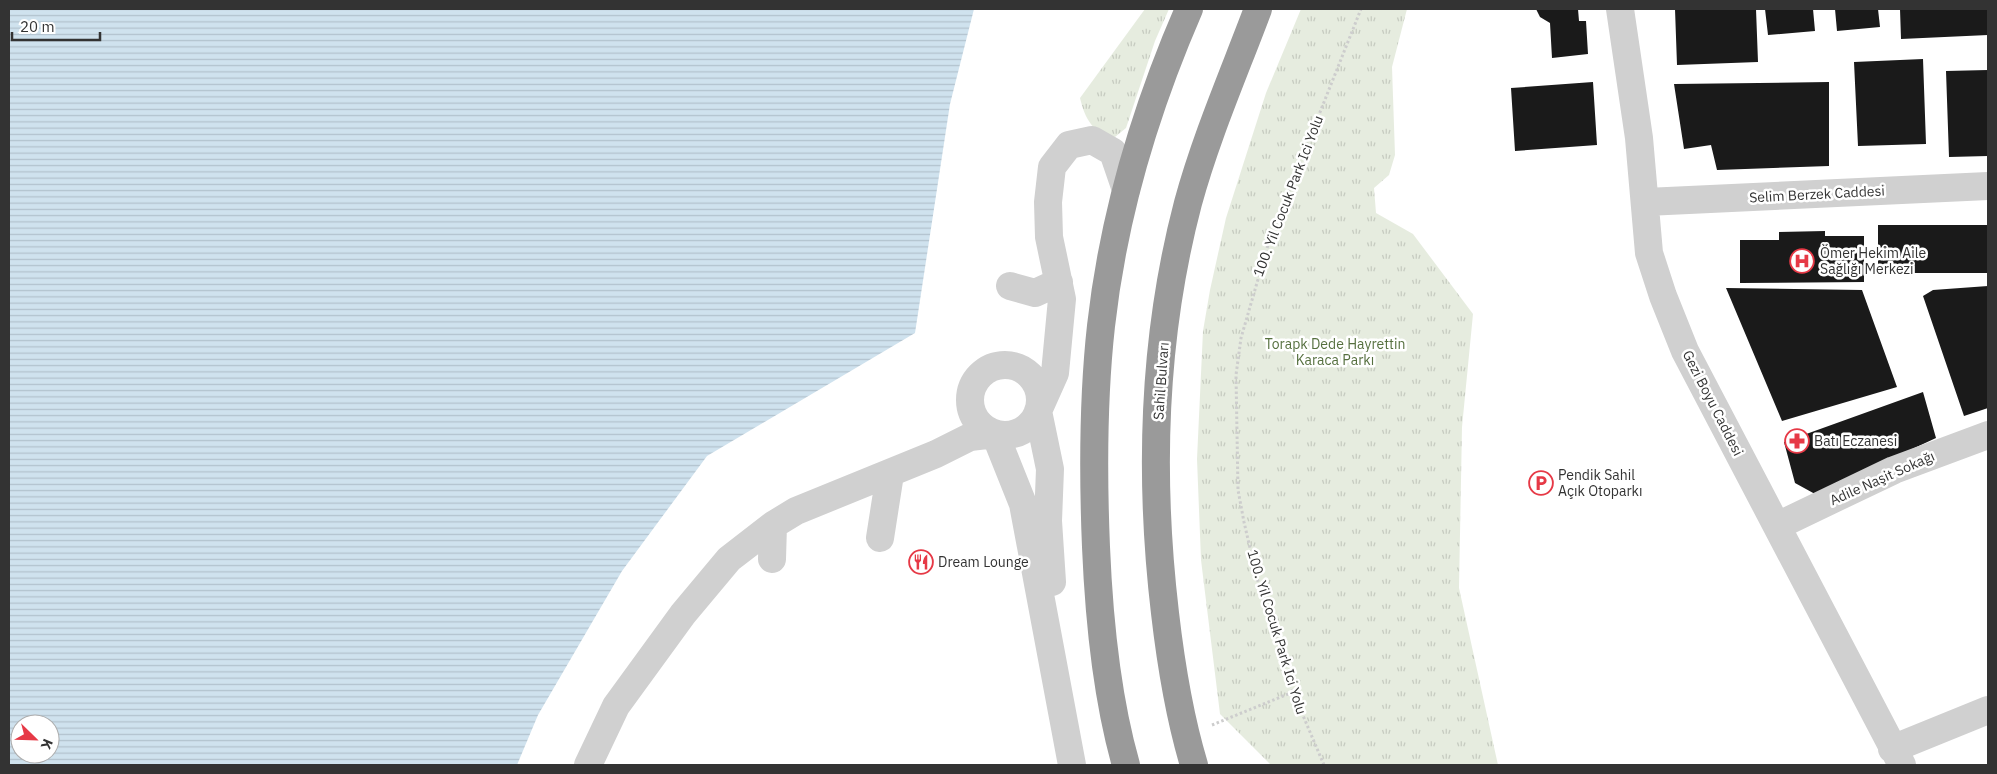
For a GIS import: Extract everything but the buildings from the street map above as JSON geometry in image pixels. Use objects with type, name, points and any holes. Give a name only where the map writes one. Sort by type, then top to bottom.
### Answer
[{"type":"highway","points":[[1126,765],[1105,655],[1097,579],[1094,502],[1096,398],[1101,326],[1112,253],[1126,190],[1152,110],[1190,9]]},
{"type":"highway","name":"Sahil Bulvarı","points":[[1194,765],[1185,736],[1174,685],[1158,548],[1156,466],[1160,370],[1169,290],[1188,202],[1258,9]]},
{"type":"street","name":"Gezi Boyu Caddesi","points":[[1620,9],[1646,202],[1649,253],[1663,296],[1685,351],[1897,757]]},
{"type":"street","points":[[588,765],[616,706],[683,614],[730,559],[784,518],[890,474],[970,437],[995,434],[1007,435],[1020,432],[1030,424],[1055,373],[1062,299],[1049,237],[1048,202],[1052,167],[1069,145],[1092,140],[1113,152],[1126,190]]},
{"type":"street","name":"Selim Berzek Caddesi","points":[[1646,202],[1988,186]]},
{"type":"street","points":[[1010,286],[1035,292],[1059,282]]},
{"type":"street","points":[[1072,765],[1023,504],[995,434],[980,425],[973,416],[970,404],[974,383],[988,369],[999,365],[1011,366],[1026,372],[1034,381],[1039,392],[1038,411],[1050,469],[1048,521],[1052,579],[1085,765]]},
{"type":"street","name":"Adile Naşit Sokağı","points":[[1777,526],[1894,470],[1988,435]]},
{"type":"street","points":[[880,538],[890,474]]},
{"type":"street","points":[[772,559],[784,518]]},
{"type":"street","points":[[1897,757],[1988,710]]},
{"type":"path","name":"100. Yil Cocuk Park Ici Yolu","points":[[1324,765],[1293,692],[1257,578],[1238,490],[1236,376],[1241,338],[1270,238],[1361,9]]},
{"type":"path","points":[[1185,736],[1293,692]]},
{"type":"green space","points":[[1145,9],[1169,9],[1155,41],[1126,128],[1115,137],[1107,135],[1096,129],[1087,119],[1080,98]]},
{"type":"green space","name":"Torapk Dede Hayrettin Karaca Parkı","points":[[1301,9],[1407,9],[1392,67],[1395,155],[1389,175],[1374,188],[1376,213],[1413,234],[1473,314],[1462,427],[1459,588],[1498,765],[1271,765],[1220,714],[1201,560],[1197,459],[1203,331],[1226,218],[1266,93]]},
{"type":"water","points":[[9,9],[974,9],[950,104],[915,333],[707,456],[622,571],[538,715],[517,765],[9,765]]},
{"type":"place","name":"Ömer Hekim Aile Sağlığı Merkezi","points":[[1802,261]]},
{"type":"place","name":"Batı Eczanesi","points":[[1797,441]]},
{"type":"place","name":"Pendik Sahil Açık Otoparkı","points":[[1541,483]]},
{"type":"place","name":"Dream Lounge","points":[[921,562]]}]
